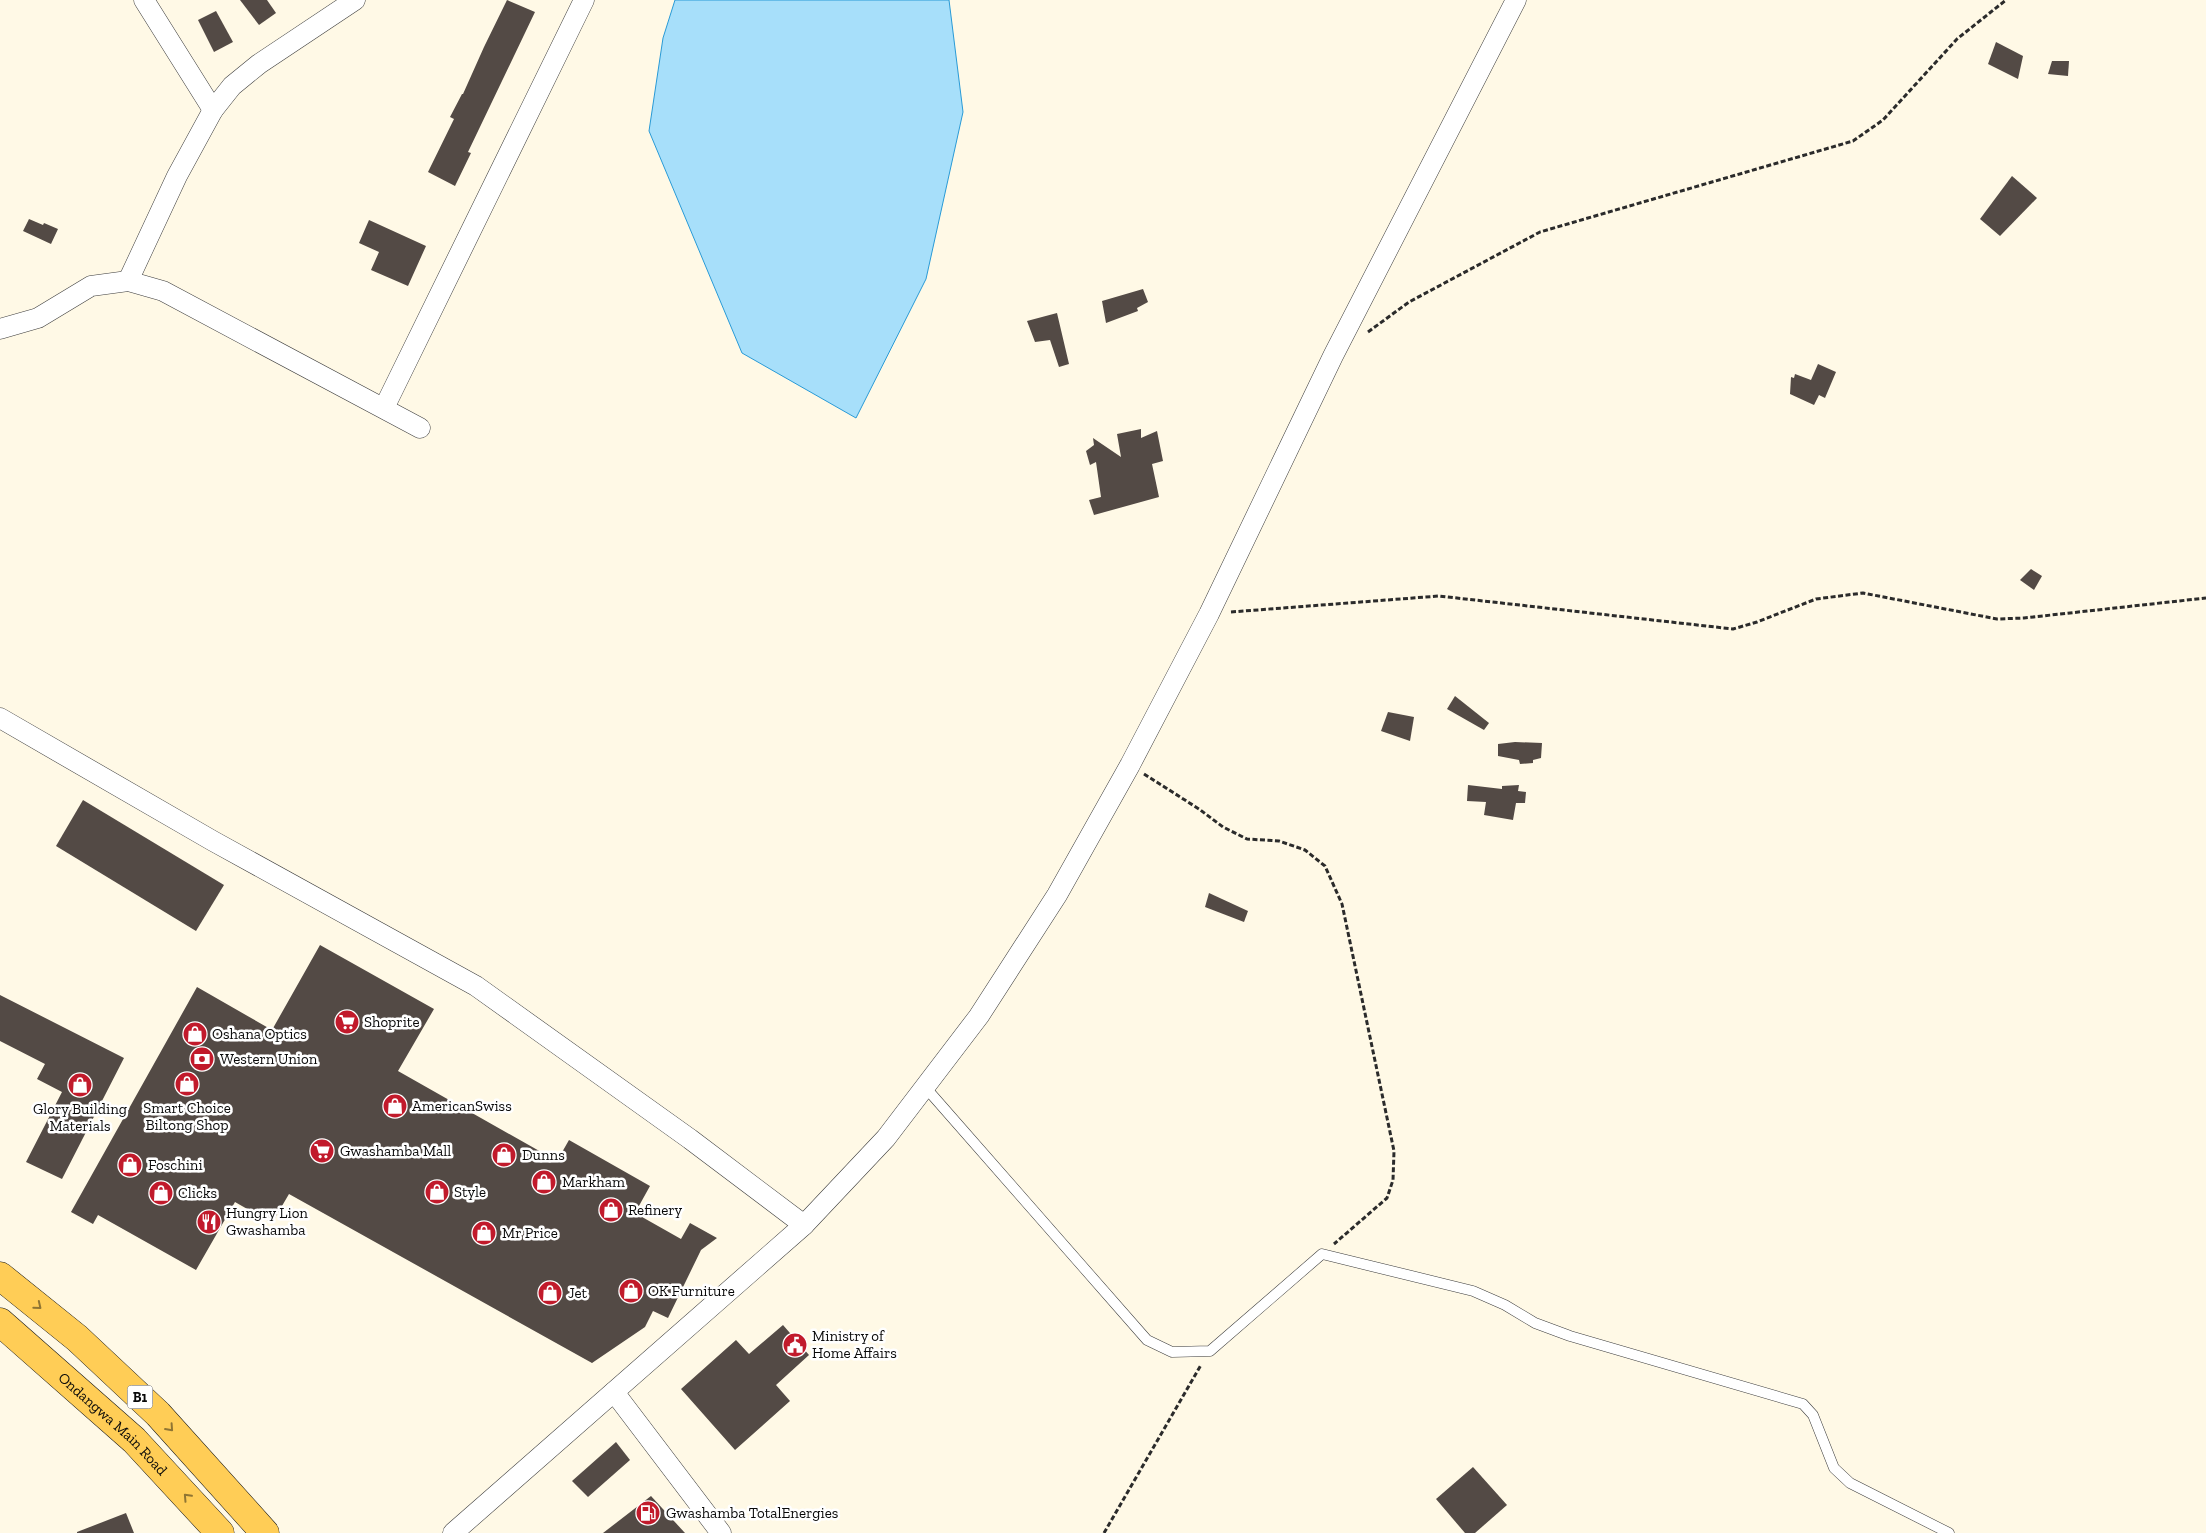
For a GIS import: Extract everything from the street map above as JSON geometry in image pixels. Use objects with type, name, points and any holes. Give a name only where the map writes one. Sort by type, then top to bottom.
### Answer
[{"type":"main road","name":"B1","points":[[0,1276],[77,1338],[158,1414],[265,1533]]},
{"type":"main road","name":"Ondangwa Main Road","points":[[0,1322],[134,1440],[220,1533]]},
{"type":"street","points":[[144,0],[213,110]]},
{"type":"street","points":[[128,281],[177,176],[213,110],[232,86],[259,64],[355,0]]},
{"type":"street","points":[[384,408],[584,0]]},
{"type":"street","points":[[453,1533],[804,1225],[886,1138],[979,1016],[1057,896],[1130,765],[1210,614],[1333,356],[1516,0]]},
{"type":"street","points":[[0,329],[38,318],[91,286],[128,281],[163,291],[420,428]]},
{"type":"street","points":[[0,718],[221,846],[476,986],[690,1139],[804,1225]]},
{"type":"street","points":[[614,1392],[721,1533]]},
{"type":"lane","points":[[926,1088],[1147,1340],[1172,1352],[1210,1351],[1322,1254],[1473,1291],[1505,1305],[1535,1323],[1570,1336],[1803,1404],[1814,1415],[1834,1468],[1850,1483],[1949,1533]]},
{"type":"path","points":[[1364,335],[1409,302],[1540,232],[1853,141],[1884,120],[1957,39],[2006,0]]},
{"type":"path","points":[[1210,614],[1440,596],[1733,629],[1757,622],[1816,599],[1863,593],[1996,619],[2024,618],[2206,598]]},
{"type":"path","points":[[1130,765],[1199,809],[1223,827],[1247,839],[1279,841],[1305,850],[1325,866],[1342,904],[1394,1151],[1393,1180],[1387,1198],[1322,1254]]},
{"type":"path","points":[[1104,1533],[1210,1351]]},
{"type":"water","points":[[675,0],[949,0],[963,112],[926,279],[856,418],[742,353],[649,131],[663,38]]},
{"type":"building","points":[[240,0],[267,0],[276,13],[259,25]]},
{"type":"building","points":[[507,0],[535,12],[468,152],[471,153],[455,186],[428,172],[454,119],[450,117],[463,94]]},
{"type":"building","points":[[216,11],[233,42],[214,52],[198,20]]},
{"type":"building","points":[[1996,42],[2023,56],[2018,79],[1988,64]]},
{"type":"building","points":[[2052,61],[2069,61],[2068,76],[2048,74]]},
{"type":"building","points":[[2012,176],[2037,198],[2000,236],[1980,219]]},
{"type":"building","points":[[29,219],[58,229],[51,244],[23,231]]},
{"type":"building","points":[[369,220],[426,246],[408,286],[371,270],[379,252],[359,243]]},
{"type":"building","points":[[1143,289],[1148,302],[1137,308],[1138,311],[1106,323],[1102,301]]},
{"type":"building","points":[[1057,313],[1069,364],[1059,367],[1050,340],[1035,342],[1027,321]]},
{"type":"building","points":[[1818,364],[1836,372],[1825,398],[1819,395],[1814,405],[1790,394],[1791,377],[1794,378],[1795,374],[1811,380]]},
{"type":"building","points":[[1141,429],[1141,438],[1157,431],[1163,461],[1152,464],[1159,497],[1094,515],[1089,500],[1101,497],[1096,462],[1090,465],[1086,451],[1094,445],[1093,438],[1121,457],[1117,434]]},
{"type":"building","points":[[2031,569],[2042,576],[2034,590],[2020,580]]},
{"type":"building","points":[[1455,696],[1489,723],[1484,730],[1447,709]]},
{"type":"building","points":[[1388,712],[1414,717],[1410,741],[1381,731]]},
{"type":"building","points":[[1515,742],[1542,743],[1541,758],[1533,760],[1533,763],[1520,764],[1519,760],[1498,756],[1498,744]]},
{"type":"building","points":[[1468,785],[1502,789],[1502,786],[1519,785],[1518,791],[1526,792],[1525,803],[1516,803],[1513,820],[1484,815],[1486,802],[1467,801]]},
{"type":"building","points":[[83,800],[224,885],[196,931],[56,846]]},
{"type":"building","points":[[1209,893],[1248,911],[1244,922],[1205,907]]},
{"type":"building","name":"Gwashamba Mall","points":[[320,945],[434,1009],[398,1071],[557,1161],[569,1140],[650,1186],[635,1213],[681,1239],[690,1223],[717,1238],[701,1250],[668,1318],[653,1311],[645,1327],[592,1363],[289,1194],[272,1223],[235,1202],[196,1270],[98,1215],[93,1224],[71,1212],[197,987],[272,1030]]},
{"type":"building","name":"Glory Building Materials","points":[[0,995],[124,1058],[62,1179],[26,1162],[62,1092],[37,1079],[45,1064],[0,1041]]},
{"type":"building","points":[[783,1325],[809,1355],[776,1385],[790,1401],[735,1450],[681,1389],[736,1340],[749,1354]]},
{"type":"building","points":[[616,1442],[630,1460],[588,1497],[572,1481]]},
{"type":"building","points":[[1473,1467],[1507,1505],[1475,1533],[1465,1533],[1436,1499]]},
{"type":"building","name":"Gwashamba TotalEnergies","points":[[651,1496],[685,1533],[603,1533]]},
{"type":"building","points":[[126,1513],[134,1533],[77,1533],[77,1532]]},
{"type":"place","name":"Shoprite","points":[[347,1022]]},
{"type":"place","name":"Oshana Optics","points":[[195,1034]]},
{"type":"place","name":"Western Union","points":[[202,1059]]},
{"type":"place","name":"Smart Choice Biltong Shop","points":[[187,1084]]},
{"type":"place","name":"Glory Building Materials","points":[[80,1085]]},
{"type":"place","name":"AmericanSwiss","points":[[395,1106]]},
{"type":"place","name":"Gwashamba Mall","points":[[322,1151]]},
{"type":"place","name":"Dunns","points":[[504,1155]]},
{"type":"place","name":"Foschini","points":[[130,1165]]},
{"type":"place","name":"Markham","points":[[544,1182]]},
{"type":"place","name":"Style","points":[[437,1192]]},
{"type":"place","name":"Clicks","points":[[161,1193]]},
{"type":"place","name":"Refinery","points":[[611,1210]]},
{"type":"place","name":"Hungry Lion Gwashamba","points":[[209,1222]]},
{"type":"place","name":"Mr Price","points":[[484,1233]]},
{"type":"place","name":"OK Furniture","points":[[631,1291]]},
{"type":"place","name":"Jet","points":[[550,1293]]},
{"type":"place","name":"Ministry of Home Affairs","points":[[795,1345]]},
{"type":"place","name":"Gwashamba TotalEnergies","points":[[648,1513]]}]
